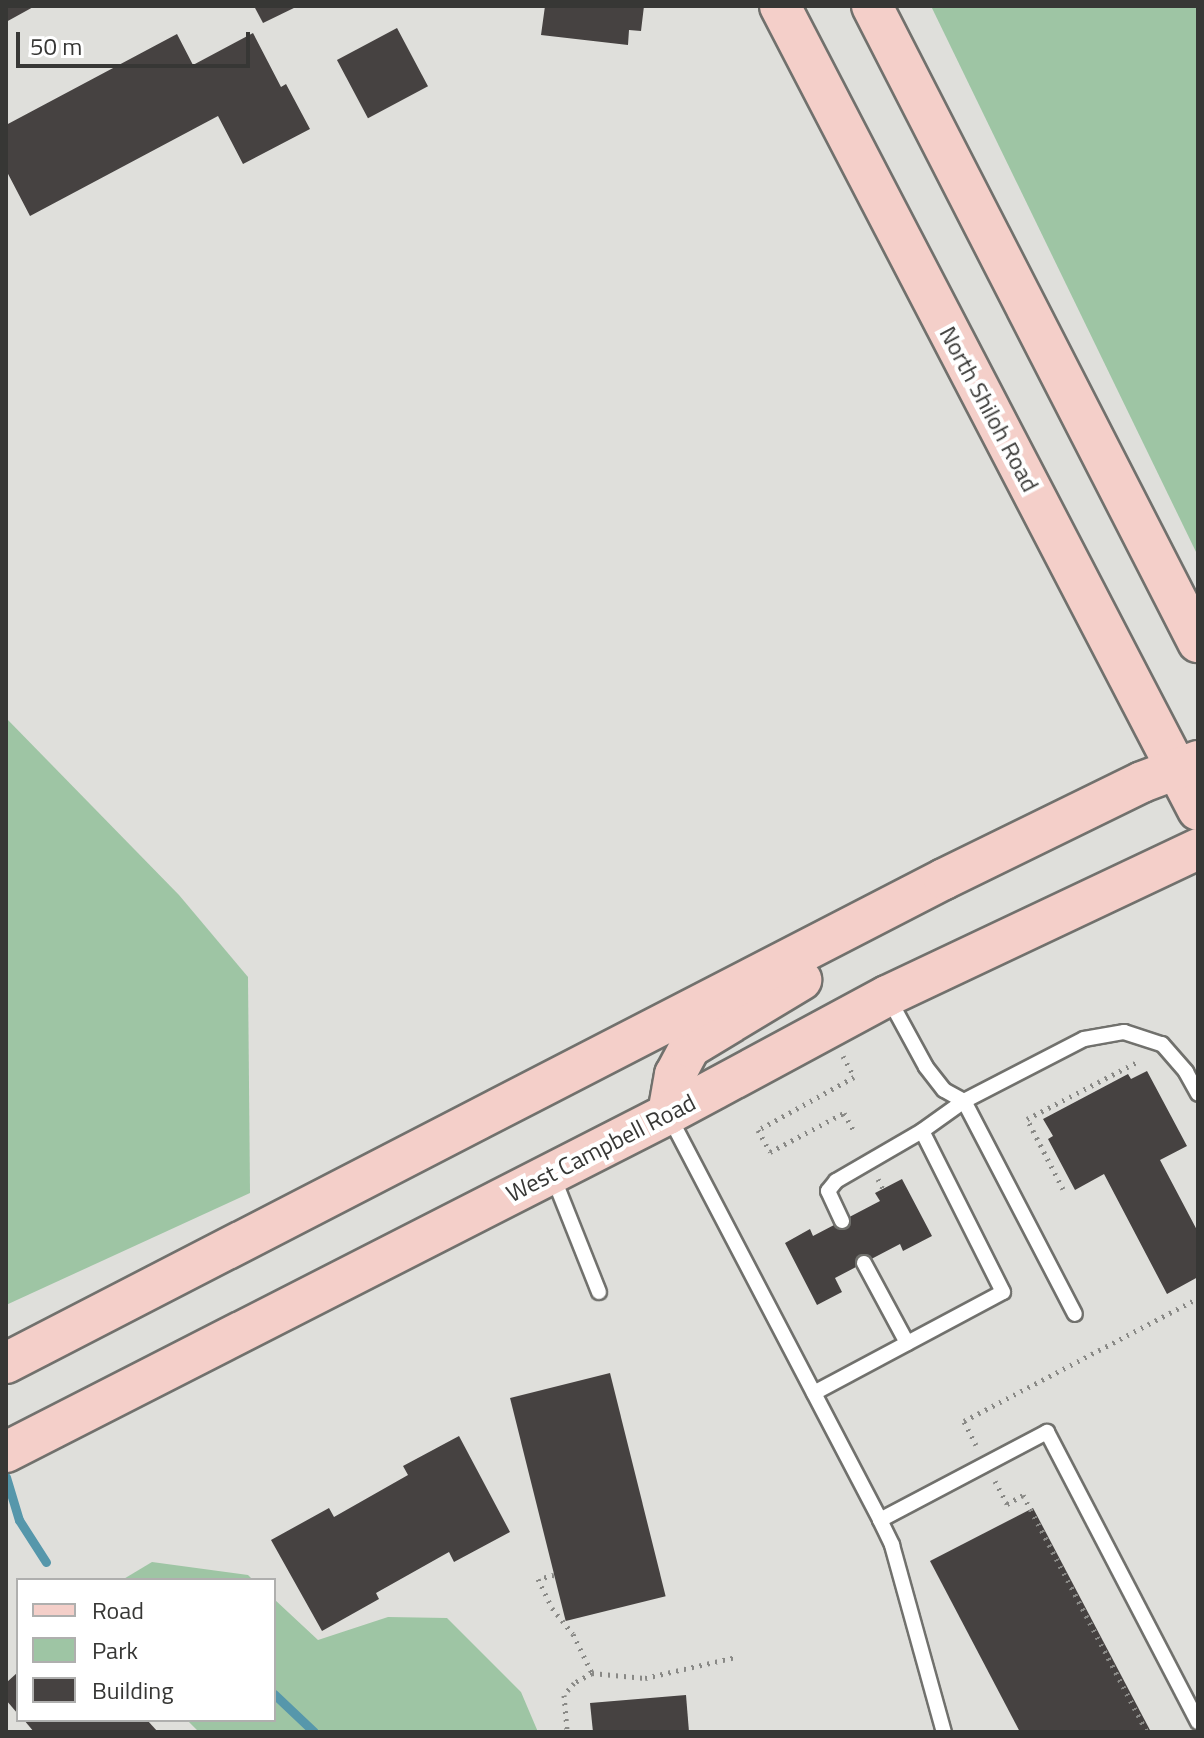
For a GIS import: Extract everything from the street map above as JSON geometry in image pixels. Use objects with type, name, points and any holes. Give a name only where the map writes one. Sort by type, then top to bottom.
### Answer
[{"type":"main road","name":"North Shiloh Road","points":[[780,6],[1187,765],[1198,810]]},
{"type":"main road","points":[[872,6],[1198,642]]},
{"type":"main road","points":[[6,1363],[944,879],[1142,782],[1187,765]]},
{"type":"main road","name":"West Campbell Road","points":[[6,1452],[668,1114],[887,996],[1198,849]]},
{"type":"main road","points":[[668,1114],[675,1075],[690,1047],[879,933],[944,879]]},
{"type":"lane","points":[[887,996],[926,1067],[944,1090],[964,1101],[1075,1314]]},
{"type":"lane","points":[[842,1221],[828,1191],[836,1181],[922,1131],[964,1101],[1084,1039],[1124,1032],[1162,1044],[1186,1072],[1198,1094]]},
{"type":"lane","points":[[668,1114],[892,1545],[944,1732]]},
{"type":"lane","points":[[814,1393],[1003,1292],[922,1131]]},
{"type":"lane","points":[[552,1174],[599,1292]]},
{"type":"lane","points":[[864,1263],[907,1343]]},
{"type":"lane","points":[[880,1520],[1047,1432],[1198,1722]]},
{"type":"path","points":[[843,1056],[854,1077],[758,1130],[770,1152],[844,1113],[854,1131]]},
{"type":"path","points":[[1063,1189],[1027,1119],[1137,1062]]},
{"type":"path","points":[[977,1446],[964,1421],[1198,1298]]},
{"type":"path","points":[[994,1481],[1007,1504],[1023,1495],[1147,1732]]},
{"type":"path","points":[[554,1575],[538,1579],[552,1608],[573,1634],[592,1673]]},
{"type":"path","points":[[567,1732],[564,1695],[574,1683],[592,1673],[645,1678],[736,1657]]},
{"type":"green space","points":[[931,6],[1198,6],[1198,556]]},
{"type":"green space","points":[[6,718],[179,895],[248,977],[250,1193],[6,1305]]},
{"type":"green space","points":[[152,1562],[248,1575],[251,1578],[125,1578]]},
{"type":"green space","points":[[276,1601],[318,1640],[388,1617],[447,1618],[521,1692],[538,1732],[199,1732],[189,1722],[276,1722]]},
{"type":"building","points":[[6,6],[35,6],[6,22]]},
{"type":"building","points":[[254,6],[298,6],[263,23]]},
{"type":"building","points":[[545,6],[644,6],[641,31],[629,30],[628,45],[541,35]]},
{"type":"building","points":[[397,28],[428,86],[368,118],[337,60]]},
{"type":"building","points":[[253,33],[281,87],[286,84],[310,129],[243,164],[218,116],[30,216],[6,170],[6,125],[177,34],[193,65]]},
{"type":"building","points":[[1147,1071],[1187,1146],[1160,1160],[1198,1232],[1198,1277],[1167,1294],[1104,1174],[1075,1190],[1048,1139],[1053,1136],[1043,1119],[1128,1074],[1131,1079]]},
{"type":"building","points":[[902,1179],[932,1236],[903,1251],[900,1244],[835,1278],[842,1292],[817,1305],[785,1243],[810,1229],[813,1236],[880,1201],[875,1193]]},
{"type":"building","points":[[610,1373],[666,1596],[566,1621],[510,1398]]},
{"type":"building","points":[[459,1436],[510,1532],[454,1562],[449,1552],[376,1593],[379,1599],[322,1631],[271,1540],[329,1508],[334,1517],[408,1475],[403,1466]]},
{"type":"building","points":[[1033,1508],[1151,1732],[1020,1732],[930,1561]]},
{"type":"building","points":[[16,1674],[16,1712],[6,1700],[6,1683]]},
{"type":"building","points":[[686,1695],[689,1732],[593,1732],[590,1703]]},
{"type":"building","points":[[26,1722],[149,1722],[158,1732],[34,1732]]},
{"type":"waterway","points":[[6,1477],[19,1520],[46,1562]]},
{"type":"waterway","points":[[276,1696],[314,1732]]}]
